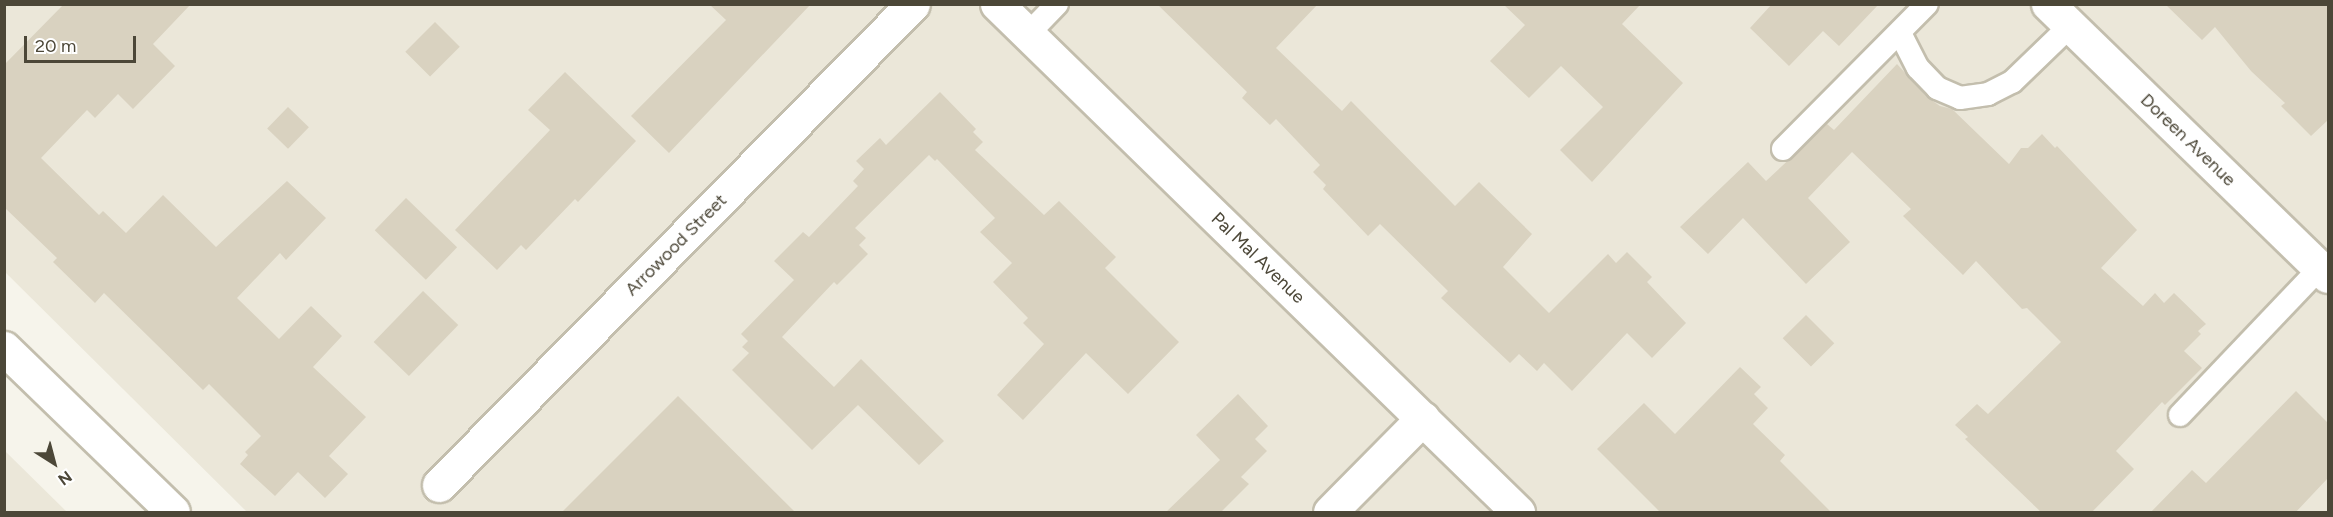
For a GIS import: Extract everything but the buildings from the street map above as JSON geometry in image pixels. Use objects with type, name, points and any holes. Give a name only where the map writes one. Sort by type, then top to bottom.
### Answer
[{"type":"street","name":"Arrowood Street","points":[[439,485],[913,4]]},
{"type":"street","name":"Pal Mal Avenue","points":[[997,4],[1424,418],[1518,513]]},
{"type":"street","name":"Doreen Avenue","points":[[2059,15],[2325,271]]},
{"type":"street","points":[[4,348],[173,513]]},
{"type":"street","points":[[1330,513],[1424,418]]},
{"type":"lane","points":[[1027,35],[1057,4]]},
{"type":"lane","points":[[1783,149],[1928,4]]},
{"type":"lane","points":[[1900,33],[1918,68],[1937,88],[1960,98],[1989,94],[2012,82],[2059,15]]},
{"type":"lane","points":[[2180,415],[2325,271]]},
{"type":"shaded area","points":[[4,5],[2328,5],[2328,512],[247,512],[5,272]]},
{"type":"shaded area","points":[[5,451],[67,512],[5,512]]}]
